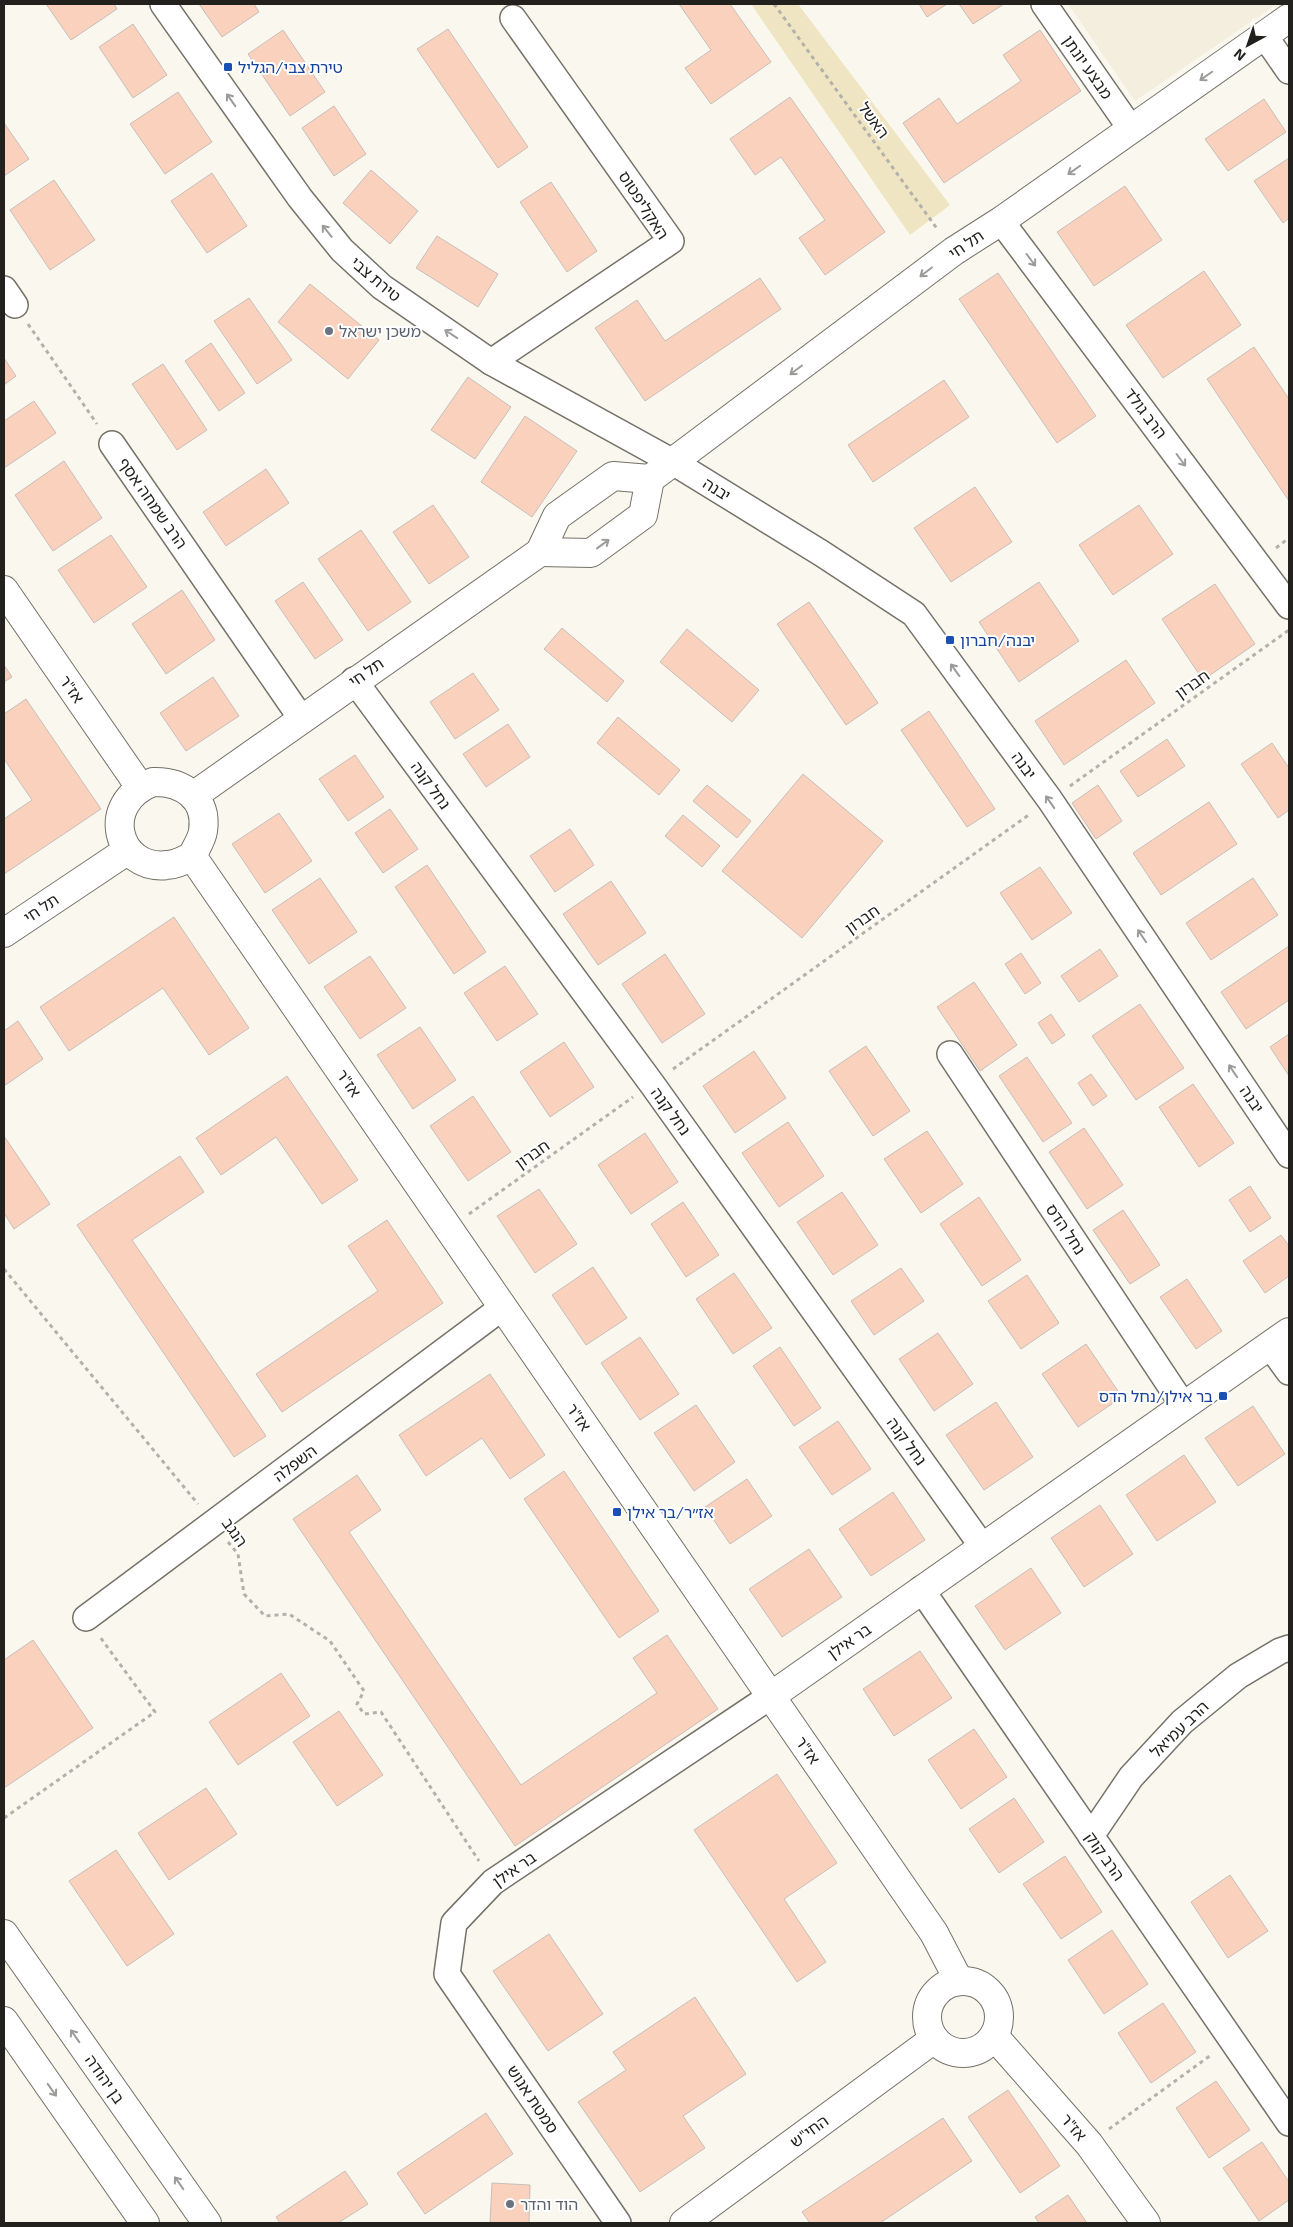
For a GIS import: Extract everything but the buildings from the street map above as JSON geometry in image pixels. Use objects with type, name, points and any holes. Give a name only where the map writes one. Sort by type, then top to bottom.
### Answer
[{"type":"street","name":"טירת צבי","points":[[163,4],[300,198],[342,250],[382,287],[492,362],[673,462]]},
{"type":"street","name":"מבצע יונתן","points":[[1044,4],[1131,129]]},
{"type":"street","name":"האקליפטוס","points":[[492,362],[671,241],[513,18]]},
{"type":"street","name":"תל חי","points":[[650,479],[954,251],[1289,18]]},
{"type":"street","points":[[1264,35],[1289,71]]},
{"type":"street","name":"הרב גולד","points":[[1001,220],[1289,606]]},
{"type":"street","name":"הרב שמחה אסף","points":[[112,444],[301,718]]},
{"type":"street","name":"יבנה","points":[[673,462],[914,614],[1050,800],[1289,1155]]},
{"type":"street","points":[[613,476],[650,479],[643,515],[590,553],[540,552],[557,516],[613,476]]},
{"type":"street","name":"תל חי","points":[[193,796],[354,680],[540,552]]},
{"type":"street","name":"אז\"ר","points":[[4,590],[140,787]]},
{"type":"street","name":"נחל קנה","points":[[354,680],[652,1084],[982,1546]]},
{"type":"street","points":[[153,782],[168,782],[181,786],[193,796],[198,803],[203,817],[203,831],[192,856],[168,865],[153,865],[139,860],[128,850],[122,839],[119,824],[122,810],[129,797],[140,787],[153,782]]},
{"type":"street","name":"תל חי","points":[[4,933],[128,850]]},
{"type":"street","name":"אז\"ר","points":[[192,856],[934,1933],[960,1981]]},
{"type":"street","name":"נחל הדס","points":[[950,1054],[1183,1405]]},
{"type":"street","name":"השפלה","points":[[86,1618],[503,1307]]},
{"type":"street","points":[[1280,1339],[1289,1372]]},
{"type":"street","name":"בר אילן","points":[[447,1974],[454,1923],[493,1882],[771,1696],[1183,1405],[1280,1339]]},
{"type":"street","name":"הרב קוק","points":[[921,1589],[1289,2123]]},
{"type":"street","name":"הרב עמיאל","points":[[1091,1836],[1131,1777],[1182,1722],[1238,1676],[1289,1648]]},
{"type":"street","name":"בן יהודה","points":[[4,1934],[207,2223]]},
{"type":"street","name":"סמטת אנוש","points":[[447,1974],[618,2223]]},
{"type":"street","points":[[960,1981],[982,1986],[996,2003],[999,2014],[994,2036],[987,2045],[977,2051],[954,2052],[943,2047],[934,2039],[927,2019],[932,1998],[949,1984],[960,1981]]},
{"type":"street","points":[[4,2021],[145,2223]]},
{"type":"street","name":"אז\"ר","points":[[994,2036],[1089,2144],[1146,2223]]},
{"type":"street","name":"החי\"ש","points":[[684,2223],[934,2039]]},
{"type":"path","name":"האשל","points":[[774,4],[954,251]]},
{"type":"path","name":"הרב שמחה אסף","points":[[9,297],[112,444]]},
{"type":"path","name":"חברון","points":[[449,1228],[1289,630]]},
{"type":"path","name":"הנגב","points":[[4,1269],[238,1554],[244,1594],[265,1616],[289,1614],[330,1641],[364,1691],[357,1704],[364,1714],[380,1712],[493,1882]]},
{"type":"path","points":[[4,1818],[155,1712],[86,1618]]},
{"type":"path","points":[[1089,2144],[1232,2040]]},
{"type":"shaded area","points":[[751,4],[798,4],[950,205],[910,235]]},
{"type":"shaded area","points":[[1068,4],[1277,4],[1135,101]]},
{"type":"place","name":"טירת צבי/הגליל","points":[[228,67]]},
{"type":"place","name":"משכן ישראל","points":[[329,331]]},
{"type":"place","name":"יבנה/חברון","points":[[950,640]]},
{"type":"place","name":"בר אילן/נחל הדס","points":[[1223,1396]]},
{"type":"place","name":"אז״ר/בר אילן","points":[[617,1512]]},
{"type":"place","name":"הוד והדר","points":[[510,2204]]}]
